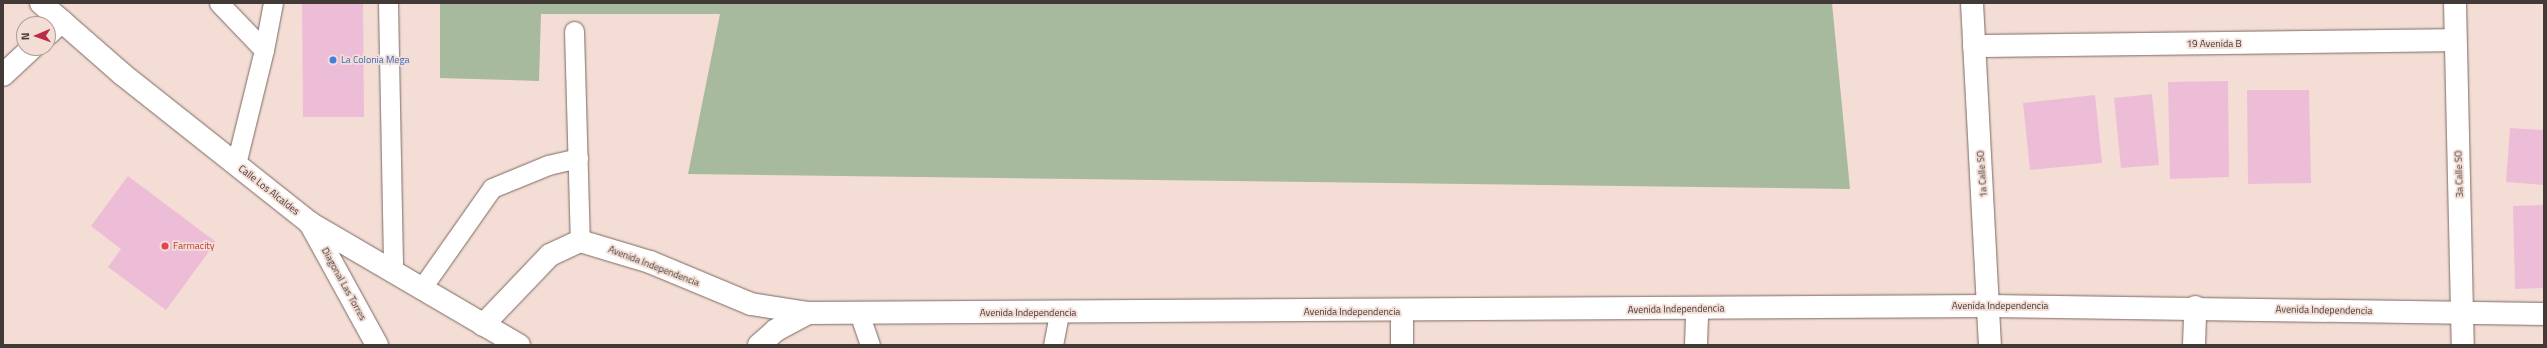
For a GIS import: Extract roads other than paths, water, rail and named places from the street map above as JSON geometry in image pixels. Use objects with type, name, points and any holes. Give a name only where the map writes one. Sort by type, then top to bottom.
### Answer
[{"type":"street","name":"Calle Los Alcaldes","points":[[41,3],[49,16]]},
{"type":"street","name":"1a Calle SO","points":[[1972,3],[1990,306],[1990,345]]},
{"type":"street","name":"3a Calle SO","points":[[2454,3],[2463,345]]},
{"type":"street","name":"Calle Los Alcaldes","points":[[56,28],[236,164],[310,223],[519,345]]},
{"type":"street","name":"19 Avenida B","points":[[1974,46],[2455,40]]},
{"type":"street","points":[[3,75],[23,56]]},
{"type":"street","name":"Diagonal Las Torres","points":[[310,223],[377,345]]},
{"type":"street","name":"Avenida Independencia","points":[[580,241],[650,262],[751,304],[808,313],[1402,312],[1990,306],[2195,307],[2544,314]]},
{"type":"street","points":[[483,325],[550,255],[580,241]]},
{"type":"street","points":[[2194,345],[2195,307]]},
{"type":"street","points":[[1696,345],[1697,309]]},
{"type":"street","points":[[1402,312],[1402,345]]},
{"type":"street","name":"Avenida Independencia","points":[[759,345],[776,330],[808,313]]},
{"type":"lane","points":[[219,3],[264,50]]},
{"type":"lane","points":[[236,164],[264,50],[273,3]]},
{"type":"lane","points":[[388,3],[393,272]]},
{"type":"lane","points":[[574,31],[580,241]]},
{"type":"lane","points":[[421,289],[492,188],[548,165],[578,158]]},
{"type":"lane","points":[[859,313],[870,345]]},
{"type":"lane","points":[[1053,345],[1059,313]]},
{"type":"place","name":"La Colonia Mega","points":[[333,60]]},
{"type":"place","name":"Farmacity","points":[[165,246]]}]
